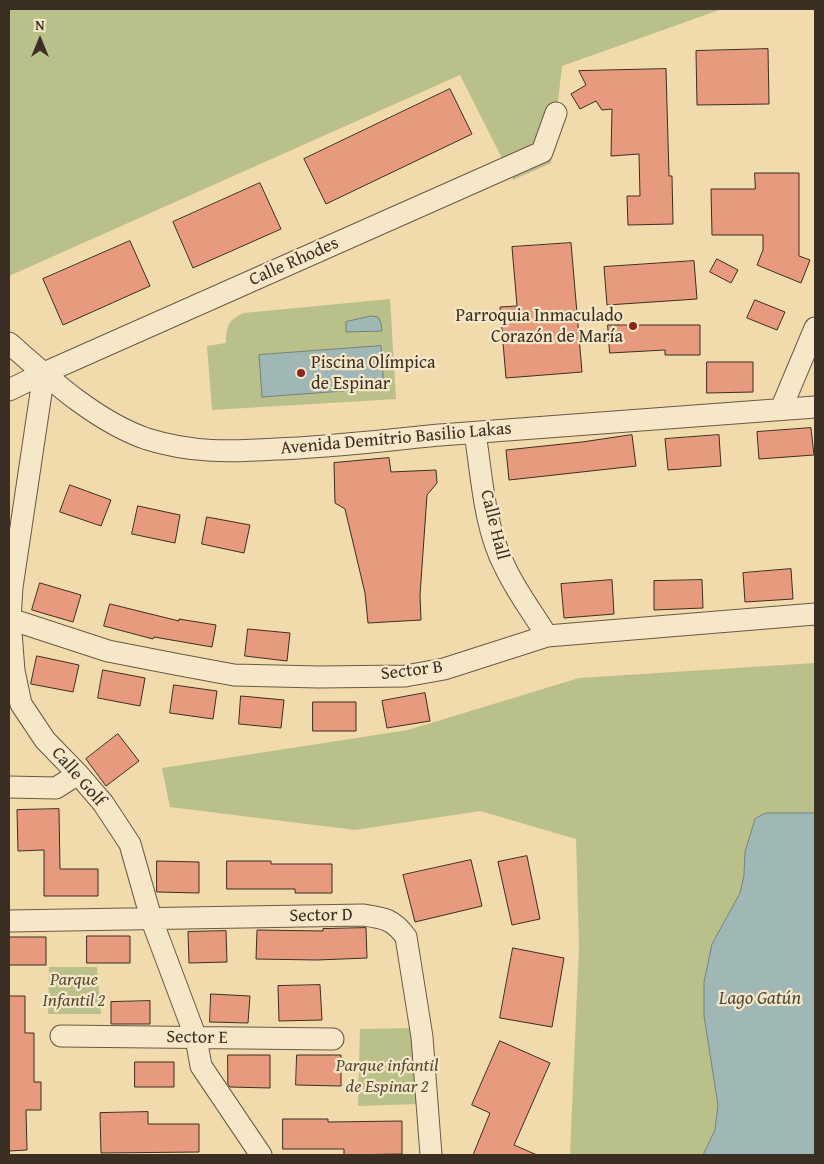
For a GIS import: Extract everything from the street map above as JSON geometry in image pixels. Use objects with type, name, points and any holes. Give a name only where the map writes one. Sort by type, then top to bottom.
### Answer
[{"type":"street","name":"Calle Rhodes","points":[[9,390],[542,152],[556,113]]},
{"type":"street","points":[[781,410],[815,328]]},
{"type":"street","name":"Avenida Demitrio Basilio Lakas","points":[[9,343],[69,395],[115,424],[145,438],[170,445],[211,452],[297,448],[541,426],[815,407]]},
{"type":"street","name":"Calle Golf","points":[[44,373],[12,587],[10,619],[14,671],[21,704],[45,740],[78,774],[103,804],[130,844],[151,918],[196,1038],[201,1066],[261,1155]]},
{"type":"street","name":"Calle Hall","points":[[476,433],[488,514],[499,554],[505,568],[547,636]]},
{"type":"street","name":"Sector B","points":[[10,619],[108,651],[234,675],[405,676],[444,669],[547,636],[815,614]]},
{"type":"street","points":[[9,787],[56,788],[78,774]]},
{"type":"street","name":"Sector D","points":[[9,921],[363,915],[384,918],[397,926],[406,937],[422,1037],[431,1155]]},
{"type":"street","name":"Sector E","points":[[61,1036],[333,1039]]},
{"type":"green space","points":[[9,9],[722,9],[562,66],[551,163],[513,180],[460,75],[9,276]]},
{"type":"green space","name":"Piscina Olímpica de Espinar","points":[[390,299],[396,399],[212,410],[207,346],[226,343],[227,328],[234,318],[244,313]]},
{"type":"green space","points":[[815,663],[815,813],[784,813],[755,819],[745,852],[744,875],[740,893],[712,945],[704,982],[704,1016],[718,1105],[715,1130],[703,1155],[570,1155],[579,946],[576,839],[480,811],[355,830],[170,807],[162,768],[408,730],[579,678]]},
{"type":"green space","name":"Parque Infantil 2","points":[[49,967],[97,967],[101,1014],[48,1014]]},
{"type":"green space","name":"Parque infantil de Espinar 2","points":[[414,1028],[418,1104],[358,1106],[360,1029]]},
{"type":"water","points":[[371,316],[378,317],[382,331],[346,332],[346,322]]},
{"type":"water","points":[[381,346],[384,388],[262,397],[259,355]]},
{"type":"water","name":"Lago Gatún","points":[[766,813],[815,813],[815,1155],[703,1155],[715,1130],[718,1105],[704,1016],[704,982],[712,944],[740,893],[744,875],[745,852],[755,819]]},
{"type":"building","points":[[768,49],[769,104],[697,105],[696,51]]},
{"type":"building","points":[[666,69],[669,176],[672,176],[673,224],[628,225],[627,196],[640,196],[639,154],[611,156],[612,109],[602,110],[596,101],[580,109],[571,94],[586,85],[579,71]]},
{"type":"building","points":[[450,89],[472,134],[326,204],[304,159]]},
{"type":"building","points":[[755,173],[799,173],[799,256],[810,260],[801,283],[757,265],[763,250],[763,235],[712,235],[711,189],[755,189]]},
{"type":"building","points":[[260,183],[281,229],[193,268],[173,222]]},
{"type":"building","points":[[130,241],[150,286],[63,325],[43,279]]},
{"type":"building","points":[[571,243],[582,372],[506,378],[500,307],[517,306],[512,247]]},
{"type":"building","points":[[717,259],[738,270],[731,283],[710,272]]},
{"type":"building","points":[[694,261],[697,299],[607,305],[604,267]]},
{"type":"building","points":[[755,300],[785,312],[777,330],[747,318]]},
{"type":"building","points":[[608,325],[700,325],[700,355],[665,355],[665,350],[610,353]]},
{"type":"building","points":[[707,362],[753,362],[753,392],[707,393]]},
{"type":"building","points":[[811,428],[814,455],[759,459],[757,432]]},
{"type":"building","points":[[632,435],[636,466],[509,480],[506,450]]},
{"type":"building","points":[[719,435],[721,466],[668,470],[665,439]]},
{"type":"building","points":[[389,458],[391,472],[436,470],[437,483],[427,495],[420,595],[421,620],[368,623],[365,593],[345,509],[335,503],[334,463]]},
{"type":"building","points":[[70,485],[111,500],[101,526],[60,512]]},
{"type":"building","points":[[138,506],[180,515],[175,543],[132,534]]},
{"type":"building","points":[[207,517],[250,525],[244,553],[202,544]]},
{"type":"building","points":[[791,569],[793,599],[745,602],[743,573]]},
{"type":"building","points":[[612,580],[614,614],[564,618],[561,584]]},
{"type":"building","points":[[702,580],[703,608],[654,610],[654,581]]},
{"type":"building","points":[[40,583],[81,595],[73,622],[32,610]]},
{"type":"building","points":[[110,604],[179,621],[179,619],[216,625],[212,647],[154,637],[153,639],[104,626]]},
{"type":"building","points":[[248,629],[290,633],[287,661],[245,656]]},
{"type":"building","points":[[37,656],[79,665],[73,692],[31,684]]},
{"type":"building","points":[[103,670],[145,678],[140,706],[98,698]]},
{"type":"building","points":[[174,685],[217,691],[213,719],[170,713]]},
{"type":"building","points":[[425,693],[430,721],[387,728],[382,701]]},
{"type":"building","points":[[241,696],[284,700],[281,728],[239,724]]},
{"type":"building","points":[[313,702],[356,702],[356,731],[313,731]]},
{"type":"building","points":[[118,734],[139,761],[106,786],[86,759]]},
{"type":"building","points":[[59,809],[60,869],[98,869],[98,896],[44,896],[44,850],[18,851],[17,810]]},
{"type":"building","points":[[527,856],[540,919],[512,925],[498,862]]},
{"type":"building","points":[[471,860],[482,906],[415,922],[403,875]]},
{"type":"building","points":[[157,861],[199,862],[199,893],[157,892]]},
{"type":"building","points":[[227,861],[271,861],[271,864],[332,864],[332,893],[295,893],[295,889],[227,889]]},
{"type":"building","points":[[366,928],[367,958],[317,960],[256,959],[257,930],[323,931],[323,929]]},
{"type":"building","points":[[226,931],[227,962],[189,963],[188,932]]},
{"type":"building","points":[[87,936],[130,936],[130,963],[87,963]]},
{"type":"building","points":[[9,937],[46,937],[46,965],[9,965]]},
{"type":"building","points":[[513,948],[564,958],[552,1027],[500,1018]]},
{"type":"building","points":[[320,985],[322,1020],[279,1021],[278,986]]},
{"type":"building","points":[[211,994],[250,996],[248,1023],[210,1022]]},
{"type":"building","points":[[9,996],[25,996],[25,1033],[34,1033],[34,1082],[41,1082],[41,1110],[26,1110],[27,1150],[9,1151]]},
{"type":"building","points":[[150,1001],[150,1024],[111,1024],[111,1002]]},
{"type":"building","points":[[500,1041],[550,1063],[514,1145],[537,1155],[473,1155],[490,1113],[472,1105]]},
{"type":"building","points":[[228,1055],[270,1055],[270,1088],[230,1087],[228,1084]]},
{"type":"building","points":[[297,1055],[341,1055],[341,1086],[296,1085]]},
{"type":"building","points":[[135,1062],[174,1062],[174,1087],[135,1087]]},
{"type":"building","points":[[148,1112],[148,1124],[199,1124],[199,1152],[101,1153],[100,1113]]},
{"type":"building","points":[[283,1119],[328,1119],[328,1122],[402,1121],[402,1154],[344,1155],[344,1149],[283,1149]]},
{"type":"place","name":"Parroquia Inmaculado Corazón de María","points":[[633,326]]},
{"type":"place","name":"Piscina Olímpica de Espinar","points":[[301,373]]}]
